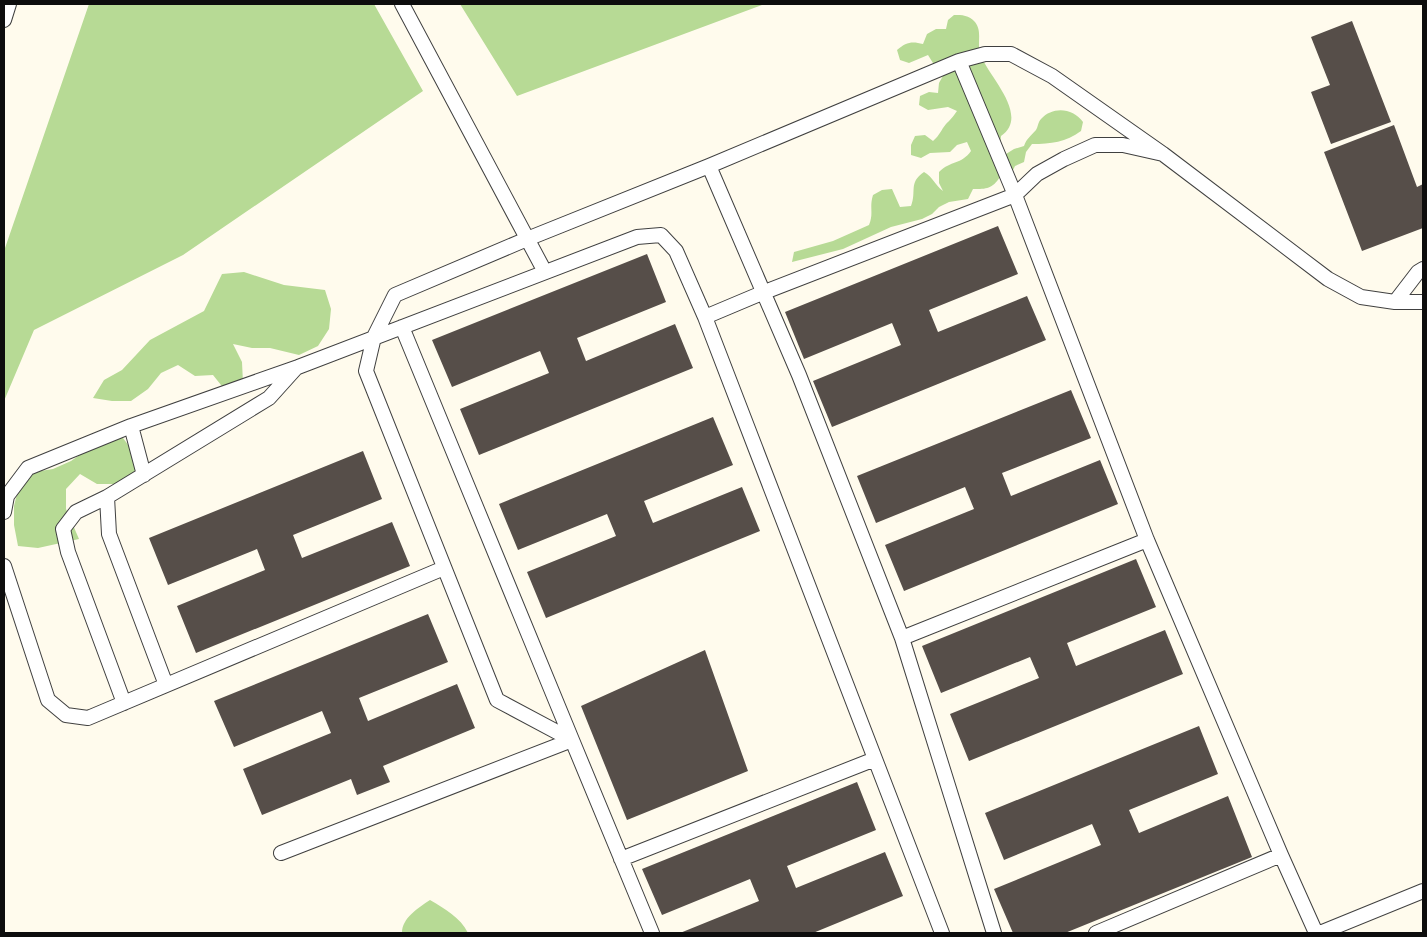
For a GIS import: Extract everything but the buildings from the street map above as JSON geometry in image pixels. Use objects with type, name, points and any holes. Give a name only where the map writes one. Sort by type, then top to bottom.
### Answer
[{"type":"lane","points":[[4,20],[10,4]]},
{"type":"lane","points":[[402,4],[545,272]]},
{"type":"lane","points":[[572,740],[497,700],[444,568],[366,371],[374,337],[395,295],[959,61],[985,54],[1011,54],[1052,76],[1164,154],[1328,279],[1361,296],[1395,302],[1423,302]]},
{"type":"lane","points":[[959,61],[1015,195],[1147,540],[1316,933]]},
{"type":"lane","points":[[705,317],[1015,195],[1037,174],[1095,145],[1123,146],[1164,154]]},
{"type":"lane","points":[[709,166],[762,293],[800,376],[902,638],[994,933]]},
{"type":"lane","points":[[4,512],[7,496],[28,468],[131,426],[298,367],[637,237],[661,235],[676,251],[705,317],[942,933]]},
{"type":"lane","points":[[1395,302],[1418,272],[1423,269]]},
{"type":"lane","points":[[402,327],[652,933]]},
{"type":"lane","points":[[124,703],[68,552],[63,529],[76,512],[107,497],[269,398],[298,367]]},
{"type":"lane","points":[[131,426],[144,475]]},
{"type":"lane","points":[[107,497],[109,534],[166,685]]},
{"type":"lane","points":[[902,638],[1147,540]]},
{"type":"lane","points":[[4,566],[48,700],[66,716],[88,718],[444,568]]},
{"type":"lane","points":[[281,853],[572,740]]},
{"type":"lane","points":[[621,859],[875,759]]},
{"type":"lane","points":[[1096,933],[1281,855]]},
{"type":"lane","points":[[1320,933],[1423,891]]},
{"type":"green space","points":[[89,4],[374,4],[423,91],[183,255],[34,330],[4,401],[4,251]]},
{"type":"green space","points":[[460,4],[765,4],[517,96]]},
{"type":"green space","points":[[954,15],[963,15],[975,22],[979,30],[981,56],[1010,108],[1009,128],[1001,136],[1000,146],[1006,154],[1024,146],[1036,130],[1040,120],[1051,112],[1063,110],[1079,117],[1083,122],[1081,131],[1070,138],[1058,142],[1032,144],[1026,152],[1024,162],[1015,166],[1010,176],[1000,177],[989,188],[973,189],[968,199],[949,202],[922,219],[891,227],[843,249],[792,262],[794,252],[833,241],[869,225],[873,195],[882,190],[892,189],[900,207],[911,206],[914,184],[924,172],[943,191],[939,183],[939,172],[971,151],[967,142],[957,145],[950,152],[930,153],[921,158],[911,155],[911,145],[915,136],[925,135],[933,141],[957,111],[948,107],[928,110],[919,105],[920,96],[929,92],[938,93],[939,83],[944,74],[934,73],[933,63],[928,55],[909,63],[900,60],[897,50],[909,43],[923,44],[927,34],[936,29],[946,29],[948,20]]},
{"type":"green space","points":[[244,272],[284,285],[325,290],[331,309],[329,329],[318,346],[299,355],[270,348],[252,348],[233,344],[242,362],[243,383],[225,390],[213,375],[195,376],[178,365],[161,373],[148,389],[131,401],[93,398],[104,380],[122,370],[150,340],[204,311],[222,274]]},
{"type":"green space","points":[[104,438],[123,438],[135,454],[136,473],[118,484],[97,484],[80,474],[66,489],[66,509],[79,539],[38,548],[18,546],[14,525],[14,506],[19,486],[34,472],[53,469],[71,461]]},
{"type":"green space","points":[[430,900],[447,910],[465,927],[468,933],[402,933],[408,918]]}]
